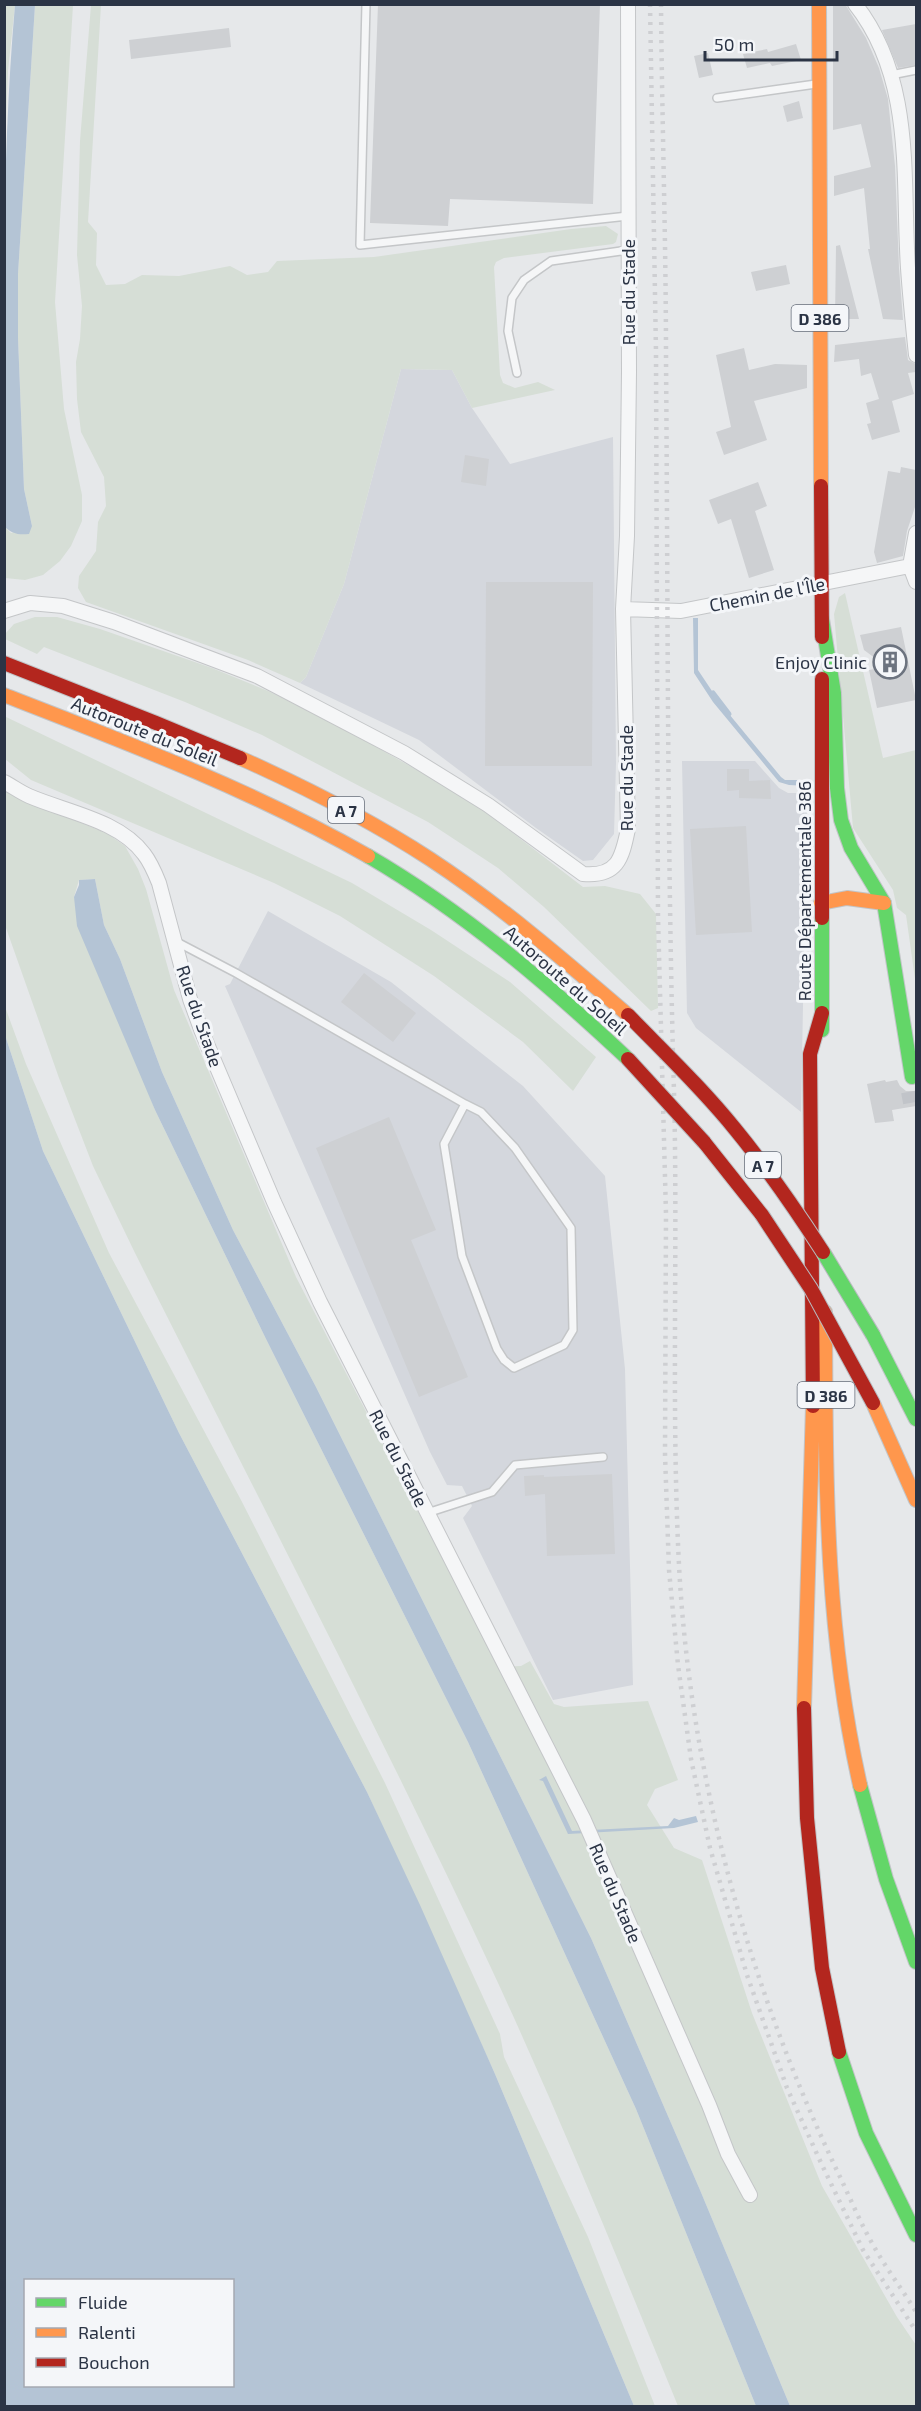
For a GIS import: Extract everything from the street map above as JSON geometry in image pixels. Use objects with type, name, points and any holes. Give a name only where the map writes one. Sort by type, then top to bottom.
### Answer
[{"type":"main road","name":"Route Départementale 386","points":[[819,4],[821,903],[828,1563],[838,1668],[858,1776],[880,1862],[913,1946]]},
{"type":"main road","points":[[822,620],[834,693],[837,788],[841,820],[850,848],[884,903],[912,1077]]},
{"type":"main road","name":"Autoroute du Soleil","points":[[4,663],[135,714],[265,769],[373,825],[454,876],[509,915],[628,1015],[748,1145],[794,1208],[846,1288],[916,1419]]},
{"type":"main road","name":"Autoroute du Soleil","points":[[4,695],[134,745],[250,794],[327,834],[386,868],[491,939],[560,996],[628,1059],[704,1142],[762,1215],[811,1289],[873,1403],[916,1500]]},
{"type":"main road","points":[[821,903],[848,898],[884,903]]},
{"type":"main road","points":[[822,1013],[810,1054],[809,1165],[813,1411],[803,1724],[807,1818],[822,1968],[838,2048],[866,2133],[898,2203],[916,2235]]},
{"type":"main road","name":"D 386","points":[[913,1946],[916,1962]]},
{"type":"street","name":"Rue du Stade","points":[[4,611],[30,603],[63,606],[166,640],[257,675],[404,753],[488,805],[583,874],[597,875],[609,872],[619,861],[628,829],[623,609],[627,536],[628,4]]},
{"type":"street","points":[[855,4],[865,17],[879,44],[891,75],[903,137],[908,268],[916,355]]},
{"type":"street","points":[[916,533],[910,566],[916,582]]},
{"type":"street","name":"Chemin de l'Île","points":[[623,609],[681,611],[910,566]]},
{"type":"street","name":"Rue du Stade","points":[[4,782],[26,795],[103,825],[125,837],[143,852],[159,883],[190,999],[202,1032],[274,1202],[325,1312],[584,1820],[709,2105],[728,2154],[750,2195]]},
{"type":"lane","points":[[366,4],[360,246],[628,216]]},
{"type":"lane","points":[[891,75],[916,70]]},
{"type":"lane","points":[[717,98],[819,84]]},
{"type":"lane","points":[[517,373],[508,331],[512,298],[524,280],[551,261],[628,250]]},
{"type":"lane","points":[[175,941],[236,973],[481,1112],[515,1148],[571,1228],[573,1330],[564,1345],[514,1368],[504,1360],[497,1349],[462,1256],[444,1144],[465,1104]]},
{"type":"lane","points":[[427,1513],[492,1492],[515,1465],[603,1458]]},
{"type":"shaded area","points":[[5,5],[15,5],[8,71],[5,148]]},
{"type":"shaded area","points":[[35,5],[73,5],[55,302],[64,409],[82,495],[82,521],[71,546],[60,561],[43,575],[25,580],[5,578],[4,526],[11,533],[32,526],[24,489],[18,274]]},
{"type":"shaded area","points":[[91,5],[101,5],[88,222],[97,233],[96,265],[106,285],[125,284],[142,275],[179,276],[230,266],[247,275],[268,272],[277,261],[374,257],[571,229],[606,226],[618,234],[613,244],[504,258],[496,262],[494,267],[500,375],[503,383],[515,388],[538,382],[555,390],[472,408],[452,370],[401,369],[344,584],[306,677],[300,683],[248,660],[86,602],[78,588],[79,576],[96,551],[98,522],[106,506],[104,477],[81,432],[77,399],[76,362],[82,306],[77,255],[80,141]]},
{"type":"shaded area","points":[[401,369],[452,370],[472,408],[510,464],[613,437],[616,763],[614,834],[593,860],[583,861],[419,740],[300,683],[306,677],[344,584]]},
{"type":"shaded area","points":[[845,593],[883,758],[916,750],[916,986],[906,915],[897,908],[893,890],[853,828],[834,614],[839,597]]},
{"type":"shaded area","points":[[35,617],[57,617],[100,629],[212,668],[268,691],[341,727],[431,778],[487,813],[583,887],[605,886],[640,894],[656,914],[658,1008],[651,1011],[544,907],[498,868],[428,822],[262,735],[44,647],[37,654],[5,639],[5,634],[14,624]]},
{"type":"shaded area","points":[[4,716],[352,883],[431,930],[510,982],[596,1057],[573,1091],[523,1042],[434,976],[340,916],[274,883],[31,780],[5,759]]},
{"type":"shaded area","points":[[682,761],[755,761],[779,788],[788,793],[807,793],[801,1112],[696,1028],[687,1013]]},
{"type":"shaded area","points":[[4,791],[108,834],[125,846],[138,869],[146,889],[174,990],[296,1277],[499,1667],[521,1666],[530,1661],[554,1704],[564,1707],[648,1701],[678,1780],[655,1789],[647,1805],[674,1848],[702,1860],[752,2013],[822,2186],[897,2317],[916,2345],[916,2406],[790,2406],[591,1938],[316,1387],[233,1230],[162,1072],[120,959],[104,925],[95,879],[79,880],[74,897],[155,1110],[266,1339],[468,1742],[636,2109],[756,2406],[678,2406],[564,2133],[492,1970],[361,1700],[93,1166],[5,925]]},
{"type":"shaded area","points":[[268,911],[391,982],[523,1086],[605,1176],[625,1369],[633,1685],[553,1700],[463,1518],[472,1506],[462,1486],[447,1485],[430,1452],[225,986],[230,984]]},
{"type":"shaded area","points":[[4,1004],[26,1064],[109,1253],[241,1500],[385,1783],[500,2034],[504,2057],[588,2237],[655,2406],[634,2406],[495,2074],[367,1792],[179,1433],[43,1151],[5,1035]]},
{"type":"water","points":[[15,5],[35,5],[18,274],[24,489],[32,526],[29,534],[18,534],[4,526],[5,200]]},
{"type":"water","points":[[693,618],[698,618],[698,670],[720,703],[781,777],[785,780],[808,780],[808,786],[779,782],[713,702],[694,673]]},
{"type":"water","points":[[95,879],[104,925],[120,959],[162,1072],[233,1230],[316,1387],[591,1938],[790,2406],[756,2406],[636,2109],[468,1742],[266,1339],[155,1110],[77,926],[74,897],[79,880]]},
{"type":"water","points":[[5,1035],[43,1151],[179,1433],[367,1792],[420,1905],[495,2074],[634,2406],[5,2406]]},
{"type":"water","points":[[546,1776],[572,1831],[668,1826],[674,1818],[679,1820],[696,1816],[698,1822],[674,1828],[568,1834],[543,1781],[539,1780]]},
{"type":"building","points":[[378,4],[600,4],[593,204],[450,199],[448,226],[370,223]]},
{"type":"building","points":[[833,4],[845,4],[866,38],[879,68],[888,99],[895,166],[903,320],[883,319],[868,249],[870,249],[864,188],[834,196],[834,176],[871,167],[861,124],[833,130]]},
{"type":"building","points":[[916,24],[916,65],[898,68],[882,30]]},
{"type":"building","points":[[229,28],[231,47],[131,59],[129,40]]},
{"type":"building","points":[[796,44],[801,60],[747,68],[743,54],[767,49],[768,52]]},
{"type":"building","points":[[708,53],[713,75],[699,78],[694,56]]},
{"type":"building","points":[[799,101],[803,118],[787,122],[783,106]]},
{"type":"building","points":[[840,245],[859,319],[835,319],[836,246]]},
{"type":"building","points":[[786,265],[790,284],[756,291],[751,272]]},
{"type":"building","points":[[905,337],[908,360],[916,364],[916,372],[908,373],[914,394],[892,401],[900,432],[872,440],[867,424],[871,423],[866,403],[879,399],[871,373],[861,376],[859,359],[834,362],[835,345]]},
{"type":"building","points":[[744,348],[749,370],[775,364],[807,365],[807,388],[754,401],[767,440],[724,455],[716,432],[731,427],[716,355]]},
{"type":"building","points":[[465,455],[489,459],[486,486],[461,482]]},
{"type":"building","points":[[901,467],[916,470],[916,504],[907,531],[903,556],[877,563],[874,552],[888,471],[900,473]]},
{"type":"building","points":[[758,482],[767,506],[755,511],[774,570],[749,578],[731,519],[718,524],[709,500]]},
{"type":"building","points":[[486,582],[593,582],[592,766],[485,766]]},
{"type":"building","name":"Enjoy Clinic","points":[[901,627],[916,700],[877,708],[869,670],[887,667],[864,650],[860,635]]},
{"type":"building","points":[[727,769],[749,769],[749,781],[770,780],[771,799],[739,798],[739,790],[727,791]]},
{"type":"building","points":[[746,826],[752,932],[696,935],[690,829]]},
{"type":"building","points":[[364,973],[416,1013],[393,1042],[341,1002]]},
{"type":"building","points":[[885,1080],[886,1082],[897,1080],[906,1091],[916,1091],[916,1106],[892,1110],[894,1121],[875,1123],[867,1084]]},
{"type":"building","points":[[389,1117],[436,1230],[411,1240],[468,1377],[419,1397],[316,1148]]},
{"type":"building","points":[[612,1474],[615,1554],[547,1556],[545,1494],[525,1496],[524,1476]]},
{"type":"waterway","points":[[713,693],[729,714]]},
{"type":"tunnel","points":[[914,1091],[916,1102]]},
{"type":"railway","points":[[650,4],[656,352],[658,917],[666,1214],[665,1454],[669,1570],[678,1665],[691,1759],[710,1848],[747,1975],[787,2088],[863,2250],[916,2331]]},
{"type":"railway","points":[[661,4],[666,315],[669,817],[675,1151],[675,1447],[679,1565],[685,1644],[696,1724],[711,1802],[752,1957],[778,2032],[808,2106],[856,2211],[877,2252],[916,2312]]},
{"type":"traffic: fast","points":[[822,619],[834,693],[837,788],[841,820],[851,848],[884,903],[912,1077]]},
{"type":"traffic: fast","points":[[368,856],[438,901],[504,950],[628,1059]]},
{"type":"traffic: fast","points":[[822,918],[822,1030]]},
{"type":"traffic: fast","points":[[823,1252],[873,1335]]},
{"type":"traffic: fast","points":[[873,1335],[916,1419]]},
{"type":"traffic: fast","points":[[860,1785],[886,1879],[916,1962]]},
{"type":"traffic: fast","points":[[839,2052],[866,2133],[916,2235]]},
{"type":"traffic: slow","points":[[819,4],[821,486]]},
{"type":"traffic: slow","points":[[4,695],[235,789],[368,856]]},
{"type":"traffic: slow","points":[[240,758],[337,805],[430,859],[507,914],[628,1015]]},
{"type":"traffic: slow","points":[[821,903],[847,898],[884,903]]},
{"type":"traffic: slow","points":[[825,1312],[827,1491],[833,1608],[839,1667],[860,1785]]},
{"type":"traffic: slow","points":[[873,1403],[916,1500]]},
{"type":"traffic: slow","points":[[804,1708],[813,1406]]},
{"type":"traffic: jam","points":[[821,486],[822,637]]},
{"type":"traffic: jam","points":[[4,663],[240,758]]},
{"type":"traffic: jam","points":[[822,679],[822,918]]},
{"type":"traffic: jam","points":[[813,1406],[810,1054],[822,1013]]},
{"type":"traffic: jam","points":[[628,1015],[735,1129],[781,1189],[823,1252]]},
{"type":"traffic: jam","points":[[628,1059],[704,1142]]},
{"type":"traffic: jam","points":[[704,1142],[762,1215]]},
{"type":"traffic: jam","points":[[762,1215],[811,1289],[873,1403]]},
{"type":"traffic: jam","points":[[804,1708],[807,1818],[822,1968],[839,2052]]},
{"type":"place","name":"Enjoy Clinic","points":[[890,662]]}]
